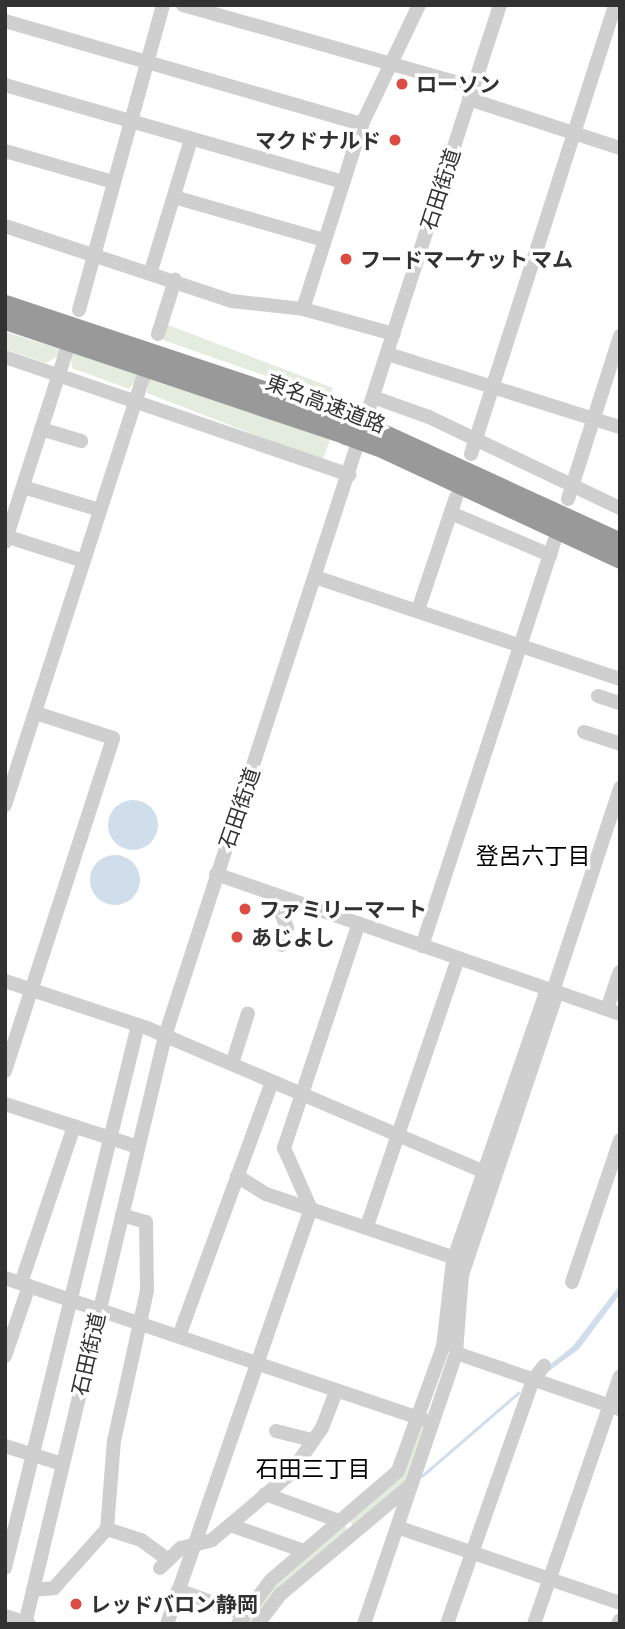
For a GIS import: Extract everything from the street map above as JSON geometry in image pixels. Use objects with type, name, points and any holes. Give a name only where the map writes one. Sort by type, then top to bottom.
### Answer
[{"type":"highway","name":"東名高速道路","points":[[5,304],[348,427],[620,542]]},
{"type":"highway","name":"東名高速道路","points":[[5,320],[348,427]]},
{"type":"highway","name":"東名高速道路","points":[[379,439],[620,559]]},
{"type":"street","points":[[79,310],[92,253],[163,5]]},
{"type":"street","points":[[183,5],[394,63],[620,148]]},
{"type":"street","name":"石田街道","points":[[26,1623],[164,1036],[316,577],[500,5]]},
{"type":"street","points":[[474,447],[491,386],[615,5]]},
{"type":"street","points":[[303,309],[362,124],[394,63],[417,6]]},
{"type":"street","points":[[5,21],[362,124]]},
{"type":"street","points":[[5,85],[343,182]]},
{"type":"street","points":[[151,271],[191,139]]},
{"type":"street","points":[[5,151],[113,182]]},
{"type":"street","points":[[174,197],[324,240]]},
{"type":"street","points":[[5,226],[151,271],[232,301],[303,309],[394,334]]},
{"type":"street","points":[[158,334],[175,280]]},
{"type":"street","points":[[568,499],[620,336]]},
{"type":"street","points":[[66,352],[6,538],[84,561]]},
{"type":"street","points":[[388,354],[620,427]]},
{"type":"street","points":[[5,357],[349,475]]},
{"type":"street","points":[[5,806],[143,378]]},
{"type":"street","points":[[373,397],[474,447],[573,483],[620,508]]},
{"type":"street","points":[[41,429],[81,441]]},
{"type":"street","points":[[23,487],[100,510]]},
{"type":"street","points":[[418,610],[456,497]]},
{"type":"street","points":[[451,513],[550,555]]},
{"type":"street","points":[[422,946],[519,643],[555,540]]},
{"type":"street","points":[[316,577],[620,679]]},
{"type":"street","points":[[598,696],[620,704]]},
{"type":"street","points":[[5,1071],[113,738],[36,713]]},
{"type":"street","points":[[584,732],[620,744]]},
{"type":"street","points":[[178,1590],[241,1619],[271,1580],[398,1471],[425,1421],[456,1353],[458,1262],[620,788]]},
{"type":"street","points":[[216,874],[286,901],[613,1012],[620,972]]},
{"type":"street","points":[[282,945],[287,928],[282,915],[286,901]]},
{"type":"street","points":[[167,1624],[311,1209],[284,1148],[358,925]]},
{"type":"street","points":[[367,1226],[458,958]]},
{"type":"street","points":[[5,981],[138,1025],[484,1172]]},
{"type":"street","points":[[364,1624],[412,1484],[443,1347],[458,1262],[484,1172],[552,991]]},
{"type":"street","points":[[232,1064],[248,1013]]},
{"type":"street","points":[[5,1569],[73,1301],[138,1025]]},
{"type":"street","points":[[179,1336],[272,1082]]},
{"type":"street","points":[[5,1104],[138,1147]]},
{"type":"street","points":[[5,1356],[9,1335],[74,1126]]},
{"type":"street","points":[[572,1282],[620,1140]]},
{"type":"street","points":[[237,1176],[266,1194],[367,1226],[458,1262]]},
{"type":"street","points":[[33,1590],[54,1588],[107,1529],[114,1441],[142,1324],[146,1222],[122,1215]]},
{"type":"street","points":[[5,1278],[425,1421]]},
{"type":"street","points":[[456,1353],[615,1407]]},
{"type":"street","points":[[447,1624],[533,1380],[544,1366]]},
{"type":"street","points":[[534,1624],[615,1407],[620,1376]]},
{"type":"street","points":[[107,1529],[141,1541],[163,1564],[194,1544],[208,1542],[299,1463],[336,1391]]},
{"type":"street","points":[[276,1431],[313,1440]]},
{"type":"street","points":[[5,1446],[62,1464]]},
{"type":"street","points":[[258,1624],[281,1594],[412,1484]]},
{"type":"street","points":[[265,1494],[341,1520],[354,1533]]},
{"type":"street","points":[[230,1525],[304,1551]]},
{"type":"street","points":[[397,1527],[620,1603]]},
{"type":"street","points":[[5,1616],[26,1623]]},
{"type":"shaded area","points":[[168,325],[333,388],[329,398],[163,340]]},
{"type":"shaded area","points":[[5,332],[60,349],[58,356],[46,363],[5,349]]},
{"type":"shaded area","points":[[70,352],[140,375],[129,389],[72,368]]},
{"type":"shaded area","points":[[149,377],[330,440],[322,461],[147,393]]},
{"type":"shaded area","points":[[420,1424],[427,1424],[409,1481],[353,1527],[349,1519],[402,1474]]},
{"type":"shaded area","points":[[345,1526],[348,1530],[254,1624],[242,1624],[261,1595]]},
{"type":"water","points":[[123,801],[143,801],[157,815],[157,835],[143,849],[123,849],[109,835],[109,815]]},
{"type":"water","points":[[105,856],[125,856],[139,870],[139,890],[125,904],[105,904],[91,890],[91,870]]},
{"type":"water","points":[[620,1285],[620,1294],[579,1349],[549,1371],[547,1367],[573,1346]]},
{"type":"waterway","points":[[422,1476],[518,1393]]},
{"type":"place","name":"ローソン","points":[[402,84]]},
{"type":"place","name":"マクドナルド","points":[[395,140]]},
{"type":"place","name":"フードマーケット マム","points":[[346,259]]},
{"type":"place","name":"ファミリーマート","points":[[245,909]]},
{"type":"place","name":"あじよし","points":[[237,937]]},
{"type":"place","name":"レッドバロン静岡","points":[[76,1604]]},
{"type":"district","name":"登呂六丁目","points":[[533,856]]},
{"type":"district","name":"石田三丁目","points":[[313,1469]]}]
